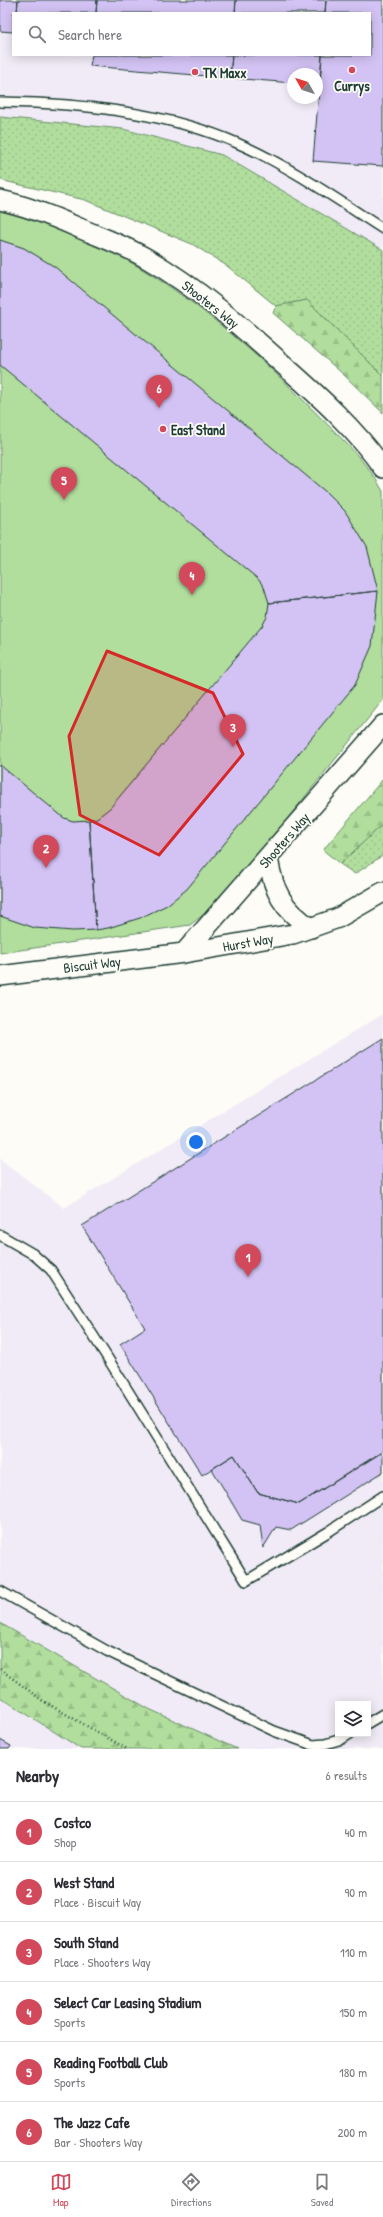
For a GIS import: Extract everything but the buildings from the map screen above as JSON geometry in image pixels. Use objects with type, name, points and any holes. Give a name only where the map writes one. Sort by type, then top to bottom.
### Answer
[{"type":"street","name":"Shooters Way","points":[[0,200],[28,207],[109,240],[145,257],[168,271],[246,331],[292,372],[329,406],[383,468]]},
{"type":"street","name":"Shooters Way","points":[[184,953],[383,725]]},
{"type":"street","points":[[268,858],[271,877],[284,905],[301,921],[312,928]]},
{"type":"street","name":"Hurst Way","points":[[184,953],[293,934],[338,918],[383,892]]},
{"type":"street","name":"Biscuit Way","points":[[0,976],[184,953]]},
{"type":"lane","points":[[0,102],[107,110],[168,121],[206,131],[237,143],[266,158],[383,228]]},
{"type":"lane","points":[[0,1235],[33,1254],[51,1270],[103,1350],[246,1581],[328,1532],[383,1496]]},
{"type":"lane","points":[[0,1591],[107,1651],[274,1731],[313,1745],[336,1741],[344,1737]]},
{"type":"lane","points":[[371,1721],[383,1714]]},
{"type":"path","points":[[0,1669],[43,1701],[127,1749]]},
{"type":"highlighted area","points":[[107,651],[213,693],[243,754],[159,855],[80,815],[69,736]]},
{"type":"shaded area","points":[[0,0],[383,0],[383,250],[222,155],[123,129],[0,117]]},
{"type":"shaded area","points":[[383,1014],[383,1749],[0,1749],[0,1159],[64,1208]]},
{"type":"green space","points":[[0,117],[123,129],[222,155],[383,250],[383,376],[307,300],[276,306],[227,266],[192,244],[85,200],[0,180]]},
{"type":"green space","points":[[0,211],[72,233],[106,249],[170,287],[200,309],[258,357],[286,383],[360,458],[383,491],[383,700],[221,901],[190,925],[0,953]]},
{"type":"green space","points":[[307,300],[383,376],[383,413],[343,374],[273,313],[276,306]]},
{"type":"green space","points":[[383,779],[383,824],[340,864],[323,850]]},
{"type":"green space","points":[[383,824],[383,855],[355,874],[340,864]]},
{"type":"green space","points":[[0,1623],[149,1709],[237,1749],[81,1749],[0,1697]]},
{"type":"place","name":"Currys","points":[[352,70]]},
{"type":"place","name":"TK Maxx","points":[[195,72]]},
{"type":"place","name":"The Jazz Cafe","points":[[159,408]]},
{"type":"place","name":"East Stand","points":[[163,429]]},
{"type":"place","name":"Reading Football Club","points":[[64,500]]},
{"type":"place","name":"Select Car Leasing Stadium","points":[[192,595]]},
{"type":"place","name":"South Stand","points":[[233,747]]},
{"type":"place","name":"West Stand","points":[[46,868]]},
{"type":"place","name":"Costco","points":[[248,1277]]}]
